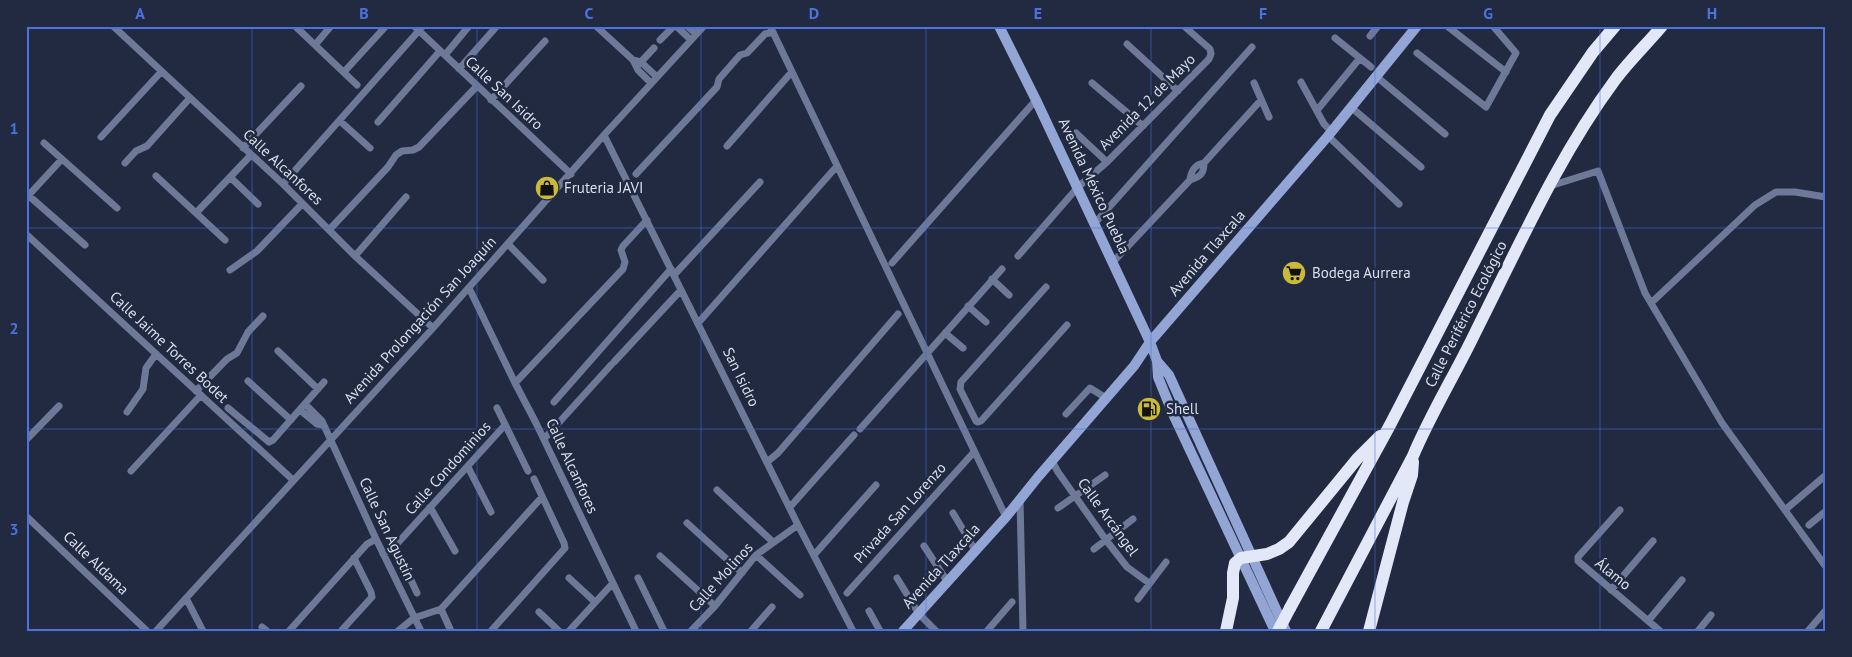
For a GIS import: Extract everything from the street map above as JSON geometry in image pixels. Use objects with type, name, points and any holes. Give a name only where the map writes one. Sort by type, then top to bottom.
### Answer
[{"type":"highway","name":"Calle Periférico Ecológico","points":[[1277,631],[1390,425],[1550,114],[1593,52],[1615,26]]},
{"type":"highway","name":"Calle Periférico Ecológico","points":[[1321,631],[1413,456],[1425,427],[1470,344],[1548,187],[1582,128],[1616,79],[1662,26]]},
{"type":"highway","points":[[1226,631],[1233,598],[1235,564],[1246,556],[1268,554],[1289,542],[1357,459],[1390,425]]},
{"type":"highway","points":[[1369,631],[1403,502],[1412,475],[1413,456]]},
{"type":"street","name":"Calle Alcanfores","points":[[112,26],[283,184],[355,256],[433,328]]},
{"type":"street","points":[[295,26],[357,85]]},
{"type":"street","points":[[315,45],[331,26]]},
{"type":"street","points":[[344,72],[386,26]]},
{"type":"street","points":[[378,122],[469,26]]},
{"type":"street","points":[[459,69],[497,26]]},
{"type":"street","points":[[596,26],[637,63],[657,76]]},
{"type":"street","points":[[660,40],[675,26],[691,40]]},
{"type":"street","points":[[687,26],[696,34]]},
{"type":"street","name":"Avenida Prolongación San Joaquín","points":[[156,631],[292,480],[433,328],[604,135],[704,26]]},
{"type":"street","name":"Avenida México Puebla","points":[[999,26],[1113,262],[1157,361],[1169,375],[1277,631]]},
{"type":"street","name":"Avenida 12 de Mayo","points":[[1018,256],[1078,188],[1107,162],[1209,59],[1210,49],[1184,26]]},
{"type":"street","points":[[1370,36],[1378,26]]},
{"type":"street","name":"Avenida Tlaxcala","points":[[903,631],[974,550],[1006,517],[1052,460],[1134,366],[1150,342],[1352,108],[1417,26]]},
{"type":"street","points":[[1448,26],[1457,29],[1506,72]]},
{"type":"street","points":[[1418,53],[1486,107],[1516,53],[1493,26]]},
{"type":"street","name":"Calle San Isidro","points":[[283,184],[340,121],[419,28],[476,86],[570,174]]},
{"type":"street","points":[[636,174],[717,87],[719,78],[740,55],[747,53],[771,29],[1006,517]]},
{"type":"street","points":[[1335,38],[1371,66]]},
{"type":"street","points":[[491,100],[544,42]]},
{"type":"street","points":[[1127,44],[1178,91]]},
{"type":"street","points":[[637,63],[654,48]]},
{"type":"street","points":[[1095,224],[1252,48]]},
{"type":"street","points":[[1318,109],[1360,58]]},
{"type":"street","points":[[637,63],[651,83]]},
{"type":"street","points":[[101,137],[161,72]]},
{"type":"street","points":[[727,146],[789,75],[792,74]]},
{"type":"street","points":[[1377,77],[1445,134]]},
{"type":"street","points":[[1092,82],[1143,126]]},
{"type":"street","points":[[1301,82],[1318,109],[1330,134],[1399,204]]},
{"type":"street","points":[[1254,83],[1269,117]]},
{"type":"street","points":[[243,148],[301,86]]},
{"type":"street","points":[[330,229],[388,167],[396,155],[402,151],[413,150],[419,147],[476,86]]},
{"type":"street","points":[[125,163],[136,151],[147,146],[190,99]]},
{"type":"street","points":[[892,263],[1036,100]]},
{"type":"street","points":[[1113,262],[1190,180],[1193,168],[1198,164],[1204,164],[1261,100]]},
{"type":"street","points":[[1352,108],[1421,166]]},
{"type":"street","points":[[340,121],[370,148]]},
{"type":"street","points":[[1076,133],[1107,162]]},
{"type":"street","name":"San Isidro","points":[[604,135],[798,525],[853,631]]},
{"type":"street","points":[[44,143],[117,208]]},
{"type":"street","points":[[196,213],[251,155]]},
{"type":"street","points":[[62,158],[27,196],[85,246]]},
{"type":"street","points":[[698,322],[837,166]]},
{"type":"street","points":[[1548,187],[1598,171],[1645,293],[1722,423],[1826,567]]},
{"type":"street","points":[[156,176],[225,240]]},
{"type":"street","points":[[230,177],[258,204]]},
{"type":"street","points":[[554,402],[672,272],[760,182]]},
{"type":"street","points":[[1651,303],[1755,204],[1776,192],[1795,192],[1826,197]]},
{"type":"street","points":[[355,256],[406,197]]},
{"type":"street","points":[[230,270],[257,251],[302,204]]},
{"type":"street","points":[[515,384],[623,268],[625,262],[621,250],[647,220]]},
{"type":"street","name":"Calle Jaime Torres Bodet","points":[[27,238],[199,393],[292,480]]},
{"type":"street","points":[[508,244],[543,280]]},
{"type":"street","points":[[790,507],[1002,269]]},
{"type":"street","points":[[992,279],[1009,295]]},
{"type":"street","points":[[1046,287],[961,382],[960,389],[976,421],[981,421],[1066,325]]},
{"type":"street","name":"Calle Alcanfores","points":[[469,288],[515,384],[544,438],[636,631]]},
{"type":"street","points":[[544,438],[682,290]]},
{"type":"street","points":[[968,306],[986,322]]},
{"type":"street","points":[[767,462],[778,453],[898,314]]},
{"type":"street","points":[[131,471],[227,359],[237,353],[248,332],[262,316]]},
{"type":"street","points":[[945,332],[963,348]]},
{"type":"street","points":[[278,351],[318,389]]},
{"type":"street","points":[[127,412],[144,389],[146,368],[156,354]]},
{"type":"street","points":[[248,381],[291,420]]},
{"type":"street","points":[[228,408],[270,442],[274,440],[324,382]]},
{"type":"street","points":[[1066,414],[1090,388],[1106,398]]},
{"type":"street","points":[[26,440],[59,406]]},
{"type":"street","name":"Calle San Agustín","points":[[302,407],[317,424],[323,426],[376,539],[389,550],[414,618],[421,631]]},
{"type":"street","points":[[956,414],[968,407]]},
{"type":"street","points":[[497,408],[528,471]]},
{"type":"street","name":"Calle Condominios","points":[[389,550],[505,425]]},
{"type":"street","name":"Privada San Lorenzo","points":[[847,593],[974,452]]},
{"type":"street","name":"Calle Arcángel","points":[[1052,460],[1106,540],[1131,572],[1149,583]]},
{"type":"street","points":[[468,466],[491,512]]},
{"type":"street","points":[[1058,508],[1105,475]]},
{"type":"street","points":[[1785,510],[1826,475]]},
{"type":"street","points":[[491,631],[565,548],[534,479]]},
{"type":"street","points":[[814,555],[876,485]]},
{"type":"street","points":[[717,490],[773,542]]},
{"type":"street","points":[[398,631],[414,618],[441,610],[542,497]]},
{"type":"street","points":[[1020,500],[1023,631]]},
{"type":"street","points":[[430,507],[455,552]]},
{"type":"street","name":"Álamo","points":[[1620,510],[1578,557],[1578,561],[1660,631]]},
{"type":"street","points":[[1809,526],[1826,511]]},
{"type":"street","points":[[953,513],[974,550]]},
{"type":"street","name":"Calle Aldama","points":[[26,516],[147,631]]},
{"type":"street","points":[[1094,549],[1133,519]]},
{"type":"street","points":[[687,523],[742,573]]},
{"type":"street","name":"Calle Molinos","points":[[691,631],[715,606],[756,555],[798,525]]},
{"type":"street","points":[[290,631],[367,544],[376,539]]},
{"type":"street","points":[[1611,590],[1653,540]]},
{"type":"street","points":[[924,546],[947,581]]},
{"type":"street","points":[[389,550],[417,593]]},
{"type":"street","points":[[756,555],[800,595]]},
{"type":"street","points":[[660,556],[715,606]]},
{"type":"street","name":"Avenida México Puebla","points":[[1246,556],[1286,631]]},
{"type":"street","points":[[341,631],[372,598],[371,592],[354,558]]},
{"type":"street","points":[[1138,599],[1166,562]]},
{"type":"street","points":[[569,578],[595,602]]},
{"type":"street","points":[[638,578],[664,631]]},
{"type":"street","points":[[896,578],[919,614],[936,631]]},
{"type":"street","points":[[1648,621],[1682,580]]},
{"type":"street","points":[[569,631],[612,583]]},
{"type":"street","points":[[186,598],[203,631]]},
{"type":"street","points":[[987,631],[1012,602]]},
{"type":"street","points":[[752,631],[772,607]]},
{"type":"street","points":[[441,610],[451,631]]},
{"type":"street","points":[[1808,631],[1826,610]]},
{"type":"street","points":[[869,611],[880,631]]},
{"type":"street","points":[[539,612],[559,631]]},
{"type":"street","points":[[1698,631],[1711,615]]},
{"type":"place","name":"Fruteria JAVI","points":[[547,188]]},
{"type":"place","name":"Bodega Aurrera","points":[[1294,273]]},
{"type":"place","name":"Shell","points":[[1149,409]]}]
